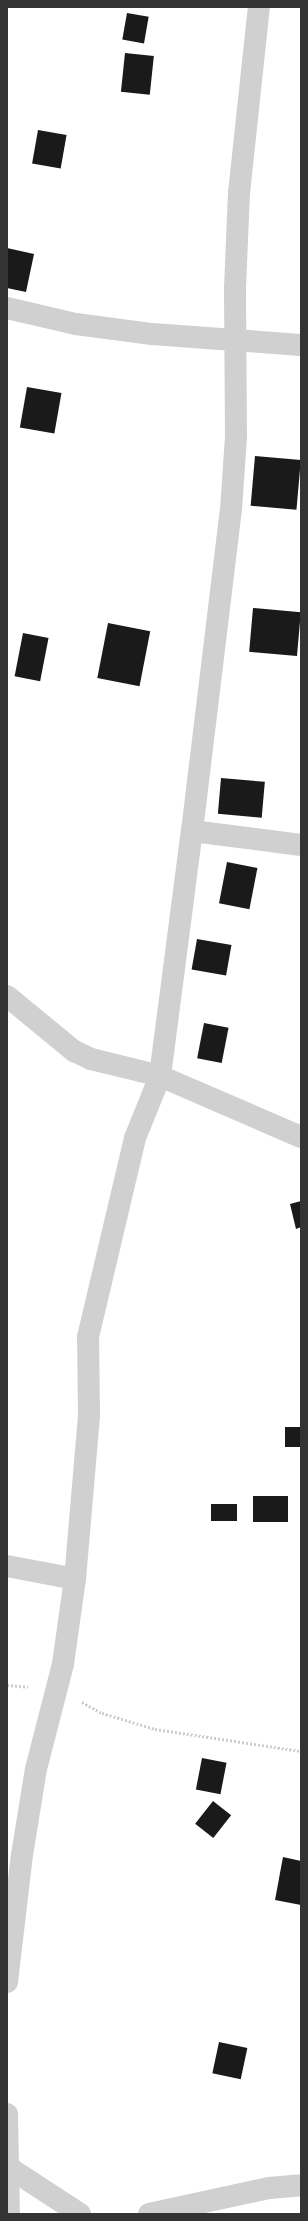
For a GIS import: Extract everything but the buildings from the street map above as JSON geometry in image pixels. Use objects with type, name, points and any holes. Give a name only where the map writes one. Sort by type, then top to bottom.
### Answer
[{"type":"street","points":[[7,1982],[27,1824],[36,1769],[63,1664],[75,1579],[89,1415],[88,1337],[135,1138],[160,1076],[192,831],[231,510],[239,193],[259,7]]},
{"type":"street","points":[[7,308],[76,324],[236,342],[301,345]]},
{"type":"street","points":[[192,831],[301,845]]},
{"type":"street","points":[[7,996],[74,1051],[91,1059],[160,1076],[301,1137]]},
{"type":"street","points":[[7,1566],[75,1579]]},
{"type":"street","points":[[7,2114],[9,2214]]},
{"type":"street","points":[[8,2167],[80,2214]]},
{"type":"street","points":[[149,2214],[269,2188],[301,2185]]},
{"type":"path","points":[[102,1713],[155,1729],[301,1751]]}]
